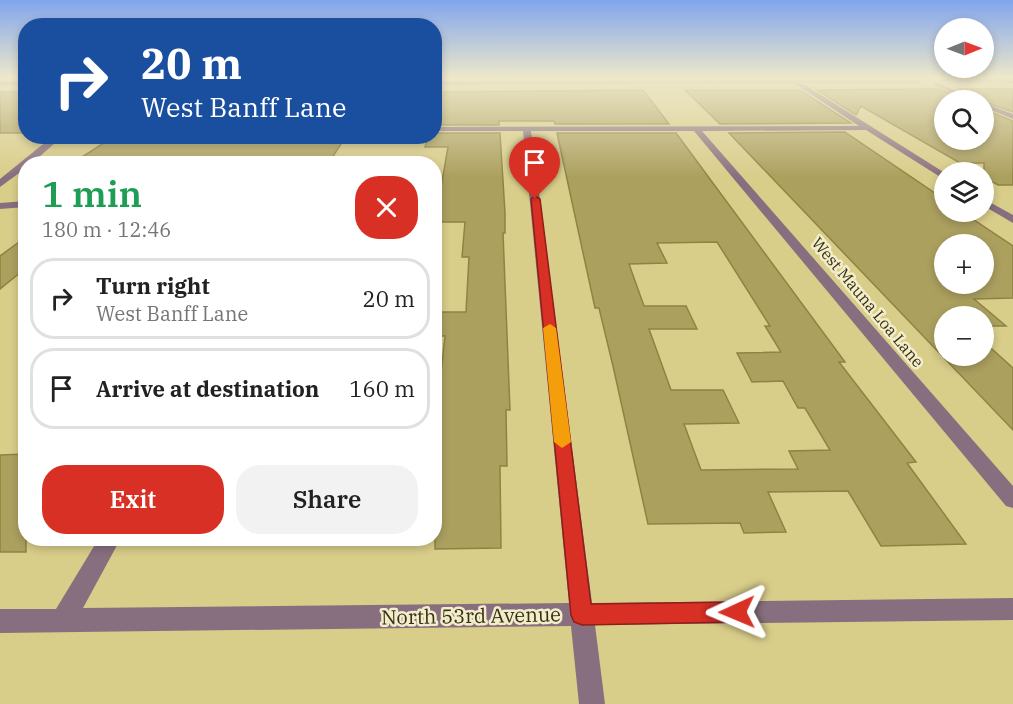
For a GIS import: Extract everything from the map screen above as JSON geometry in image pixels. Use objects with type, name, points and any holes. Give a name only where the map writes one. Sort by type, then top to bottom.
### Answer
[{"type":"street","points":[[841,111],[934,170]]},
{"type":"street","points":[[998,111],[1013,117]]},
{"type":"street","name":"West Mauna Loa Lane","points":[[696,128],[1013,500]]},
{"type":"street","points":[[442,129],[868,128]]},
{"type":"street","points":[[527,129],[592,704]]},
{"type":"street","points":[[34,156],[49,144]]},
{"type":"street","points":[[0,184],[18,169]]},
{"type":"street","points":[[0,206],[18,205]]},
{"type":"street","points":[[994,208],[1013,220]]},
{"type":"street","points":[[63,620],[106,546]]},
{"type":"street","name":"North 53rd Avenue","points":[[0,621],[1013,609]]},
{"type":"building","points":[[0,111],[18,111],[18,133],[0,133]]},
{"type":"building","points":[[442,111],[659,111],[669,124],[555,124],[554,121],[499,121],[499,125],[442,125]]},
{"type":"building","points":[[706,111],[832,111],[851,123],[720,124]]},
{"type":"building","points":[[869,111],[934,111],[934,148]]},
{"type":"building","points":[[994,113],[1013,121],[1013,185],[994,183],[994,162],[958,162],[937,150],[994,150]]},
{"type":"building","points":[[845,132],[934,193],[934,222],[977,222],[1013,246],[1013,298],[974,299],[982,306],[934,306],[934,347],[729,133]]},
{"type":"building","points":[[442,133],[500,133],[505,213],[505,233],[503,233],[510,410],[506,410],[507,466],[500,466],[501,548],[435,549],[435,546],[442,546],[442,364],[445,336],[442,336],[442,312],[466,312],[469,257],[462,257],[465,222],[442,222],[442,182],[448,147],[425,147],[426,144],[442,144]]},
{"type":"building","points":[[557,133],[676,133],[845,362],[839,362],[916,462],[907,463],[966,544],[881,546],[848,491],[768,492],[786,532],[744,533],[740,523],[648,524],[599,308],[595,308]],"holes":[[[717,242],[770,326],[765,326],[781,352],[737,353],[752,382],[783,381],[798,408],[805,408],[830,450],[789,451],[798,469],[701,470],[684,424],[739,423],[723,390],[671,390],[649,329],[697,329],[686,306],[644,306],[629,264],[667,263],[657,243]]]},
{"type":"building","points":[[102,144],[341,144],[333,156],[83,156]]},
{"type":"building","points":[[18,243],[18,274],[0,289],[0,256]]},
{"type":"building","points":[[994,316],[1006,326],[994,326]]},
{"type":"building","points":[[994,351],[1013,368],[1013,430],[952,366],[994,366]]},
{"type":"building","points":[[18,454],[18,546],[26,546],[26,552],[0,552],[0,455]]},
{"type":"slow traffic","points":[[550,328],[562,442]]},
{"type":"route","points":[[535,199],[582,615],[737,612]]}]
